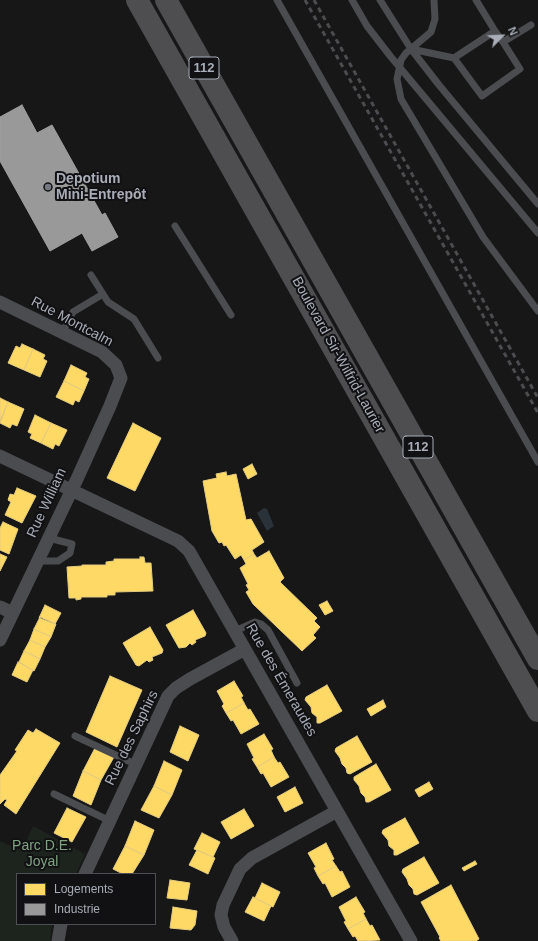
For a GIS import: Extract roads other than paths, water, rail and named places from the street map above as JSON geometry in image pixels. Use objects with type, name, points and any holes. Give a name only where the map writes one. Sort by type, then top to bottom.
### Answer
[{"type":"highway","name":"Boulevard Sir-Wilfrid-Laurier","points":[[137,0],[538,711]]},
{"type":"highway","name":"Boulevard Sir-Wilfrid-Laurier","points":[[166,0],[538,659]]},
{"type":"street","name":"Rue Montcalm","points":[[0,302],[102,352],[116,365],[121,378]]},
{"type":"street","name":"Rue William","points":[[0,640],[72,490],[121,378]]},
{"type":"street","name":"Rue des Émeraudes","points":[[0,456],[178,541],[189,551],[411,941]]},
{"type":"street","points":[[0,607],[13,613]]},
{"type":"street","name":"Rue des Saphirs","points":[[85,873],[168,696],[190,679],[245,649]]},
{"type":"street","points":[[232,941],[224,927],[221,915],[223,905],[240,869],[252,858],[337,811]]},
{"type":"street","points":[[58,941],[61,925]]},
{"type":"lane","points":[[277,0],[538,462]]},
{"type":"lane","points":[[352,0],[367,26],[399,67],[538,233]]},
{"type":"lane","points":[[380,0],[411,48],[439,85],[538,204]]},
{"type":"lane","points":[[434,0],[435,19],[432,32],[403,56],[399,67],[399,90],[408,112],[483,237],[538,311]]},
{"type":"lane","points":[[411,48],[454,58],[482,96],[520,69],[476,0]]},
{"type":"lane","points":[[502,42],[531,25]]},
{"type":"lane","points":[[454,58],[495,31]]},
{"type":"lane","points":[[175,226],[230,315]]},
{"type":"lane","points":[[91,275],[108,302],[134,319],[158,358]]},
{"type":"lane","points":[[62,333],[73,312],[103,294]]},
{"type":"lane","points":[[38,561],[58,561],[70,553],[72,544],[49,538]]},
{"type":"lane","points":[[235,631],[255,622],[261,624],[268,630],[297,682]]},
{"type":"lane","points":[[75,736],[137,765]]},
{"type":"lane","points":[[54,794],[110,822]]},
{"type":"railway","points":[[305,0],[538,413]]},
{"type":"railway","points":[[314,0],[538,398]]},
{"type":"place","name":"Depotium Mini-Entrepôt","points":[[48,187]]},
{"type":"park label","name":"Parc D.E. Joyal","points":[[42,854]]}]
